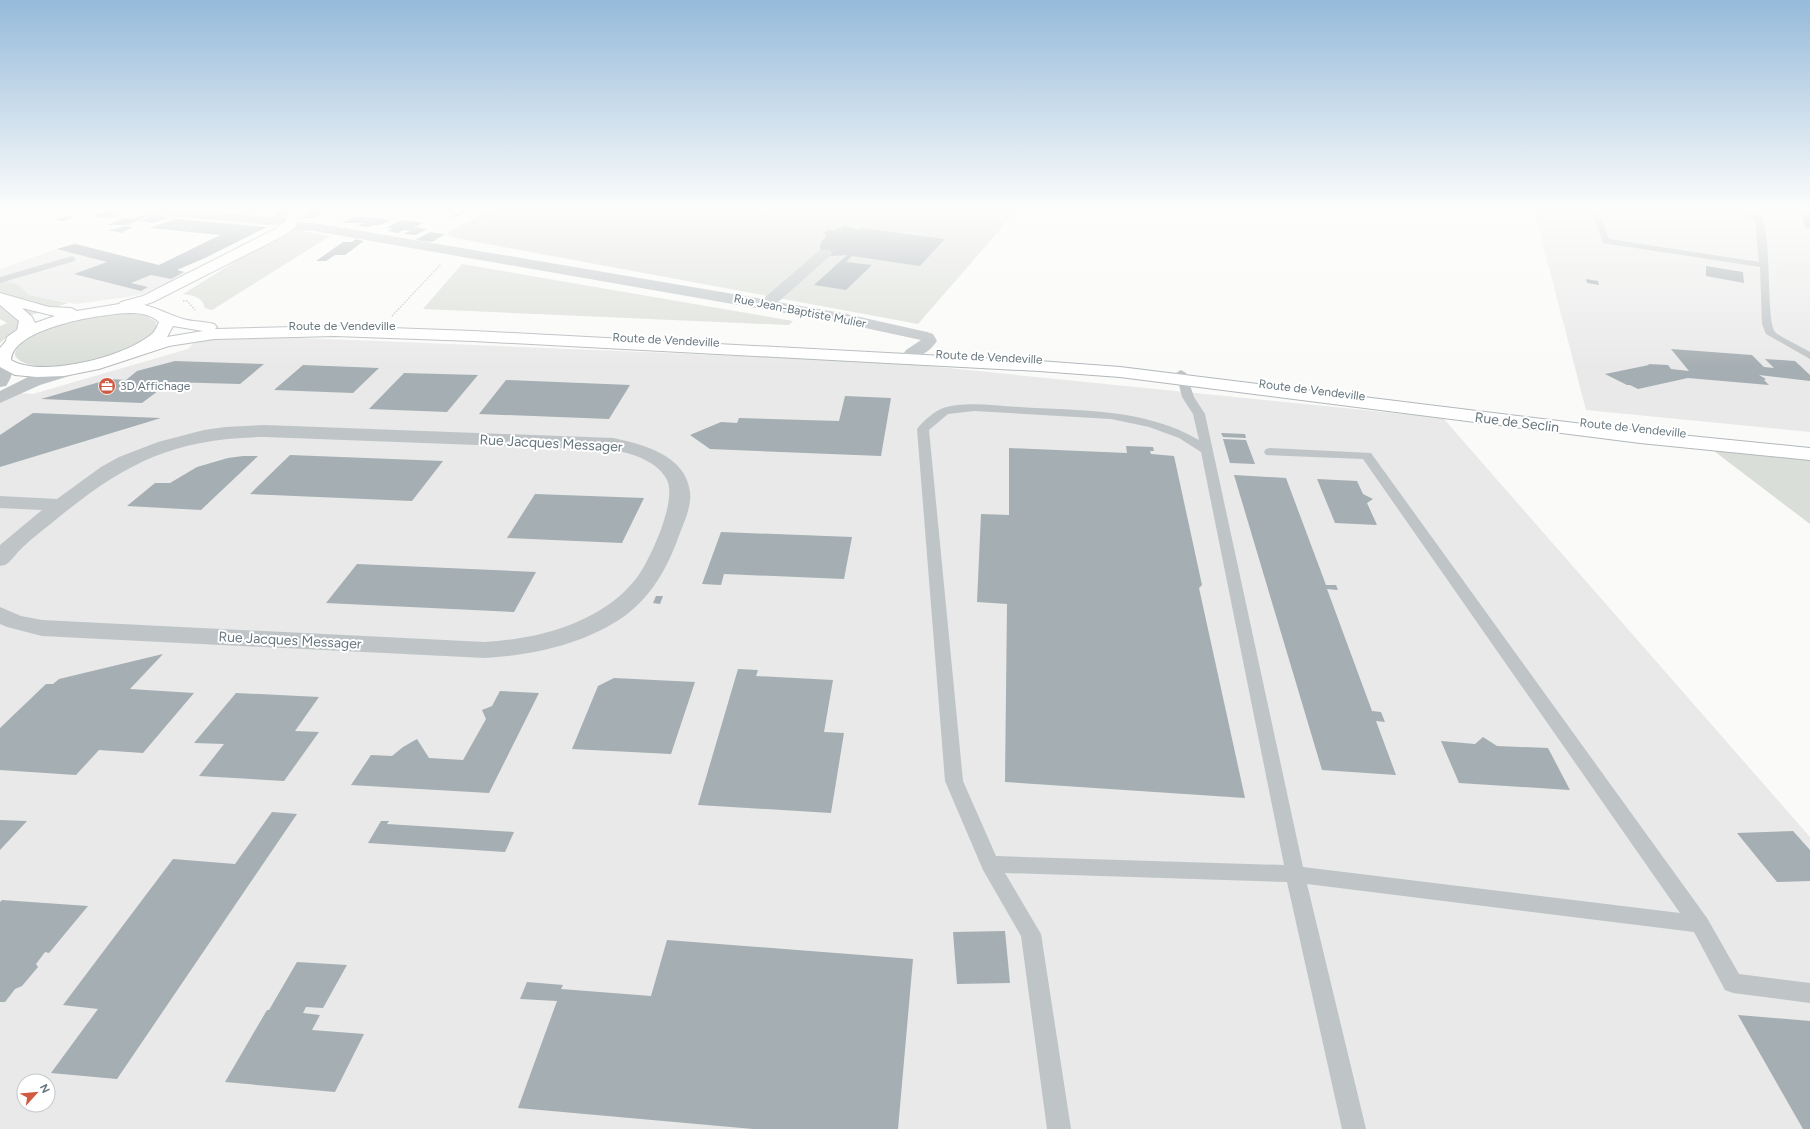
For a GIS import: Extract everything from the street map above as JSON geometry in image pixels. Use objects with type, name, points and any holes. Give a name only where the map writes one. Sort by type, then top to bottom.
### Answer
[{"type":"main road","points":[[13,340],[46,324],[148,299],[219,263]]},
{"type":"main road","points":[[0,297],[27,320],[26,328],[4,349],[2,353],[2,360],[9,366],[26,371],[74,369],[134,352],[152,342],[164,332],[167,326],[162,307],[169,297],[222,263]]},
{"type":"main road","points":[[0,297],[52,312],[94,312]]},
{"type":"main road","name":"Route de Vendeville","points":[[94,312],[140,309],[152,311],[181,324],[205,326],[369,326],[1087,362],[1248,389]]},
{"type":"main road","name":"Route de Vendeville","points":[[134,352],[179,340],[221,334],[361,331],[1046,366],[1182,377],[1600,425],[1810,446]]},
{"type":"main road","name":"Rue de Seclin","points":[[1248,389],[1632,436],[1810,454]]},
{"type":"street","name":"Rue Jean-Baptiste Mulier","points":[[518,263],[766,304],[927,337],[929,341],[927,344],[912,353]]},
{"type":"street","points":[[766,304],[814,263]]},
{"type":"street","points":[[0,382],[5,368],[2,360]]},
{"type":"street","points":[[0,398],[34,381],[74,369]]},
{"type":"street","name":"Rue Jacques Messager","points":[[0,558],[12,545],[61,505],[110,470],[140,455],[168,445],[201,436],[249,430],[601,443],[626,446],[656,457],[670,469],[679,483],[681,498],[649,578],[616,610],[586,626],[547,641],[501,650],[42,628],[15,622],[0,615]]},
{"type":"street","points":[[0,502],[61,505]]},
{"type":"lane","points":[[0,280],[23,272],[61,263]]},
{"type":"lane","points":[[1749,263],[1764,265],[1767,324],[1771,334],[1810,356]]},
{"type":"lane","points":[[1182,377],[1188,397],[1199,414],[1295,874],[1354,1129]]},
{"type":"lane","points":[[1059,1129],[1031,934],[990,864],[954,781],[923,429],[945,411],[974,408],[1111,416],[1152,424],[1183,436],[1206,450]]},
{"type":"lane","points":[[1270,452],[1367,456],[1700,924],[1733,983],[1810,993]]},
{"type":"lane","points":[[990,864],[1295,874],[1700,924]]},
{"type":"shaded area","points":[[18,263],[149,263],[190,273],[140,295],[76,304],[29,295],[19,285],[0,279],[0,269]]},
{"type":"shaded area","points":[[233,263],[287,263],[212,310],[205,308],[202,301],[197,297],[183,294]]},
{"type":"shaded area","points":[[588,263],[971,263],[918,324]]},
{"type":"shaded area","points":[[1548,263],[1810,263],[1810,432],[1586,410]]},
{"type":"shaded area","points":[[462,264],[793,321],[789,325],[423,309]]},
{"type":"shaded area","points":[[0,279],[19,285],[29,295],[68,303],[19,319],[21,326],[0,343],[0,326],[7,323],[0,319]]},
{"type":"shaded area","points":[[124,313],[145,315],[156,322],[153,332],[140,343],[120,352],[96,360],[70,365],[46,366],[27,364],[15,356],[19,345],[30,336],[44,329],[79,319]]},
{"type":"shaded area","points":[[229,335],[888,362],[1443,418],[1810,837],[1810,1129],[0,1129],[0,392],[33,394],[188,349],[195,341]]},
{"type":"shaded area","points":[[1714,451],[1810,460],[1810,524]]},
{"type":"building","points":[[105,263],[150,263],[159,265],[164,263],[194,263],[177,270],[184,272],[171,279],[151,275],[131,283],[148,287],[141,291],[74,274]]},
{"type":"building","points":[[839,263],[872,265],[846,290],[814,285]]},
{"type":"building","points":[[897,263],[923,263],[920,266]]},
{"type":"building","points":[[1706,266],[1743,272],[1744,283],[1706,276]]},
{"type":"building","points":[[1586,279],[1598,281],[1599,285],[1587,283]]},
{"type":"building","points":[[1671,349],[1752,355],[1764,367],[1774,368],[1765,359],[1795,361],[1810,375],[1810,381],[1759,375],[1766,379],[1764,380],[1769,385],[1688,378],[1638,389],[1605,374],[1649,365],[1648,364],[1668,365],[1671,369],[1689,371]]},
{"type":"building","points":[[175,361],[264,364],[240,384],[170,382],[142,403],[41,399],[110,379],[126,380],[137,371]]},
{"type":"building","points":[[303,365],[379,368],[353,393],[274,390]]},
{"type":"building","points":[[404,373],[478,375],[447,412],[369,409]]},
{"type":"building","points":[[506,380],[630,385],[609,419],[479,414]]},
{"type":"building","points":[[845,396],[891,398],[881,456],[710,449],[690,435],[721,422],[737,423],[739,418],[839,421]]},
{"type":"building","points":[[33,413],[161,418],[0,467],[0,435]]},
{"type":"building","points":[[1221,433],[1245,434],[1246,438],[1223,437]]},
{"type":"building","points":[[1223,439],[1246,440],[1255,464],[1230,463]]},
{"type":"building","points":[[1126,446],[1153,447],[1154,451],[1150,451],[1151,454],[1174,456],[1202,585],[1199,588],[1245,798],[1005,782],[1007,604],[977,602],[981,514],[1009,515],[1009,448],[1127,453]]},
{"type":"building","points":[[290,455],[443,461],[412,501],[250,494]]},
{"type":"building","points":[[258,456],[201,510],[127,506],[155,483],[170,483],[197,467],[228,458]]},
{"type":"building","points":[[1234,475],[1286,478],[1326,585],[1336,585],[1338,590],[1327,589],[1372,711],[1381,712],[1385,722],[1376,721],[1396,775],[1322,770]]},
{"type":"building","points":[[1317,479],[1357,481],[1363,494],[1373,499],[1367,503],[1377,525],[1335,523]]},
{"type":"building","points":[[535,494],[644,498],[622,543],[507,538]]},
{"type":"building","points":[[721,532],[852,537],[844,579],[724,574],[721,585],[702,584]]},
{"type":"building","points":[[357,564],[536,572],[514,612],[326,603]]},
{"type":"building","points":[[656,596],[663,596],[660,604],[653,603]]},
{"type":"building","points":[[163,654],[130,689],[194,693],[143,753],[99,750],[76,775],[0,770],[0,728],[46,684],[53,684],[59,679]]},
{"type":"building","points":[[738,669],[758,670],[756,676],[833,680],[824,732],[844,733],[831,813],[698,805]]},
{"type":"building","points":[[614,678],[695,682],[671,754],[572,749],[598,686]]},
{"type":"building","points":[[500,691],[539,693],[489,793],[351,785],[371,755],[392,756],[403,747],[417,739],[429,758],[463,760],[486,719],[482,710],[492,706]]},
{"type":"building","points":[[236,693],[319,697],[295,731],[319,732],[284,781],[199,776],[224,744],[194,743]]},
{"type":"building","points":[[1483,737],[1497,746],[1548,748],[1570,790],[1459,783],[1441,741],[1475,744]]},
{"type":"building","points":[[272,812],[297,814],[117,1079],[51,1073],[98,1009],[63,1005],[173,859],[235,864]]},
{"type":"building","points":[[0,820],[27,821],[0,850]]},
{"type":"building","points":[[381,821],[389,821],[387,824],[514,832],[505,852],[368,843]]},
{"type":"building","points":[[1793,831],[1810,850],[1810,881],[1777,882],[1737,833]]},
{"type":"building","points":[[2,900],[88,906],[49,953],[45,952],[36,964],[38,967],[22,986],[15,989],[5,1002],[0,1002],[0,902]]},
{"type":"building","points":[[1005,931],[1010,983],[957,984],[953,932]]},
{"type":"building","points":[[667,940],[913,959],[898,1129],[753,1129],[518,1108],[557,1001],[520,999],[527,982],[563,985],[561,989],[651,996]]},
{"type":"building","points":[[297,962],[347,965],[323,1008],[306,1007],[303,1013],[320,1015],[312,1030],[364,1034],[335,1092],[225,1082],[267,1010],[269,1010]]},
{"type":"building","points":[[1738,1015],[1810,1021],[1810,1129],[1803,1129]]},
{"type":"place","name":"3D Affichage","points":[[107,386]]}]
